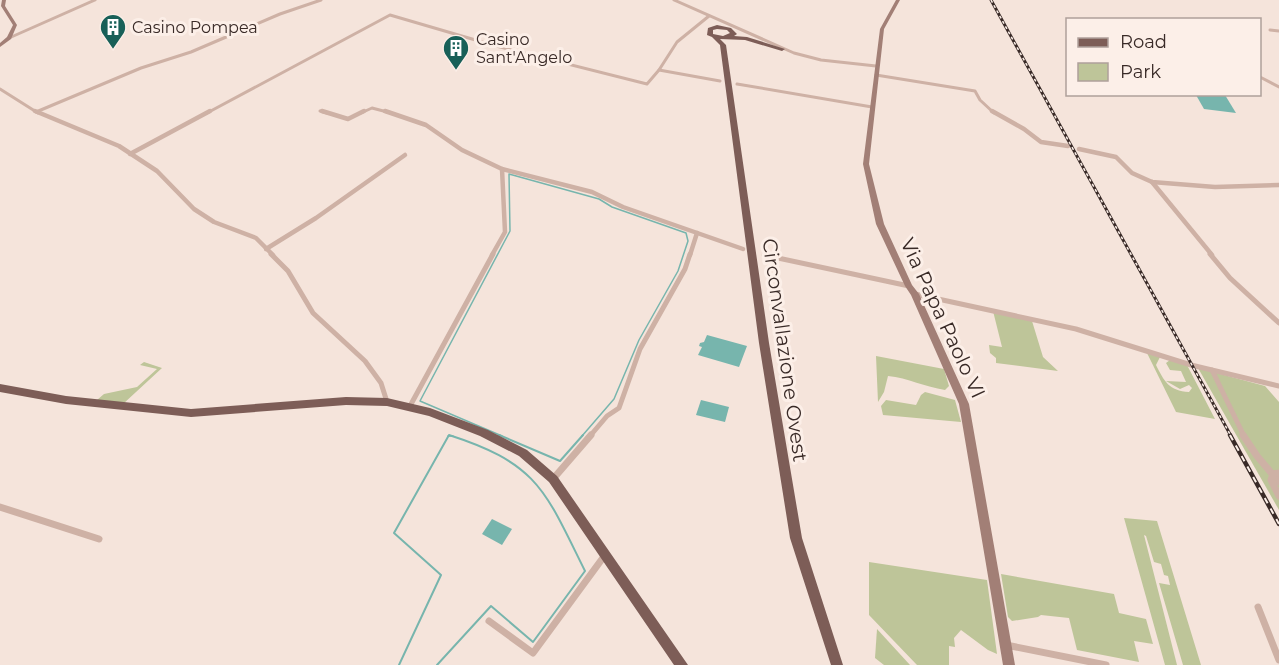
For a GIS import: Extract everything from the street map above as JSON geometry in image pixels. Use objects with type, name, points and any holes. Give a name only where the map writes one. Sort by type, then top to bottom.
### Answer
[{"type":"main road","points":[[728,38],[729,29],[715,23],[708,33],[715,38],[745,39],[782,49]]},
{"type":"main road","name":"Circonvallazione Ovest","points":[[728,38],[764,344],[796,538],[837,665]]},
{"type":"main road","points":[[1,390],[88,403],[191,413],[323,402],[387,402],[410,406],[453,420],[505,442],[523,453],[553,479],[682,665]]},
{"type":"street","points":[[4,0],[3,6],[15,25],[9,38]]},
{"type":"street","points":[[0,45],[9,38],[95,0]]},
{"type":"street","points":[[36,112],[141,68],[191,52],[260,22],[321,0]]},
{"type":"street","points":[[674,0],[709,16],[715,23],[770,41],[782,49],[812,57],[876,66]]},
{"type":"street","name":"Via Papa Paolo VI","points":[[898,0],[885,22],[876,66],[866,164],[880,224],[964,404],[1009,665]]},
{"type":"street","points":[[130,154],[390,15],[496,46],[647,84],[677,42],[709,16]]},
{"type":"street","points":[[1270,30],[1279,31]]},
{"type":"street","points":[[659,70],[720,81]]},
{"type":"street","points":[[876,75],[975,91],[978,101],[1000,117],[1033,133],[1041,142],[1068,146]]},
{"type":"street","points":[[1261,78],[1279,87]]},
{"type":"street","points":[[737,84],[872,107]]},
{"type":"street","points":[[0,90],[36,112],[118,146],[157,171],[194,209],[214,222],[256,238],[288,271],[313,314],[365,361],[381,383],[387,402]]},
{"type":"street","points":[[320,111],[348,119],[372,108],[402,116],[426,125],[462,150],[502,169],[592,192],[623,207],[743,249]]},
{"type":"street","points":[[1079,148],[1116,157],[1132,173],[1152,182],[1215,188],[1279,185]]},
{"type":"street","points":[[266,249],[307,224],[405,155]]},
{"type":"street","points":[[410,406],[504,232],[502,169]]},
{"type":"street","points":[[1152,182],[1230,278],[1279,323]]},
{"type":"street","points":[[553,479],[607,416],[619,408],[640,349],[685,269],[697,233]]},
{"type":"street","points":[[764,255],[1076,329],[1212,370],[1279,386]]},
{"type":"street","points":[[1212,370],[1240,432],[1257,459],[1275,474],[1279,482]]},
{"type":"street","points":[[1275,474],[1273,485],[1279,496]]},
{"type":"street","points":[[0,507],[99,539]]},
{"type":"street","points":[[489,621],[533,653],[605,555]]},
{"type":"street","points":[[1258,607],[1279,660]]},
{"type":"street","points":[[1006,645],[1106,665]]},
{"type":"green space","points":[[993,311],[1032,321],[1043,357],[1058,371],[996,363],[996,358],[990,353],[989,345],[1002,347]]},
{"type":"green space","points":[[1147,353],[1160,357],[1156,365],[1162,376],[1168,384],[1177,390],[1189,392],[1192,388],[1189,385],[1180,389],[1166,381],[1186,382],[1181,371],[1170,370],[1166,363],[1170,360],[1187,365],[1215,419],[1176,412]]},
{"type":"green space","points":[[876,356],[944,369],[949,386],[945,390],[888,376],[884,392],[878,402]]},
{"type":"green space","points":[[144,362],[162,368],[123,404],[97,400],[104,394],[137,387],[157,369],[140,365]]},
{"type":"green space","points":[[1198,368],[1265,386],[1279,402],[1279,510]]},
{"type":"green space","points":[[925,392],[955,400],[961,422],[883,415],[881,406],[886,400],[916,405]]},
{"type":"green space","points":[[1124,518],[1157,521],[1201,665],[1183,665],[1159,583],[1170,585],[1168,576],[1164,575],[1161,564],[1154,562],[1144,535],[1177,665],[1165,665]]},
{"type":"green space","points":[[869,562],[987,580],[997,654],[961,630],[954,638],[955,647],[949,646],[949,665],[917,665],[869,615]]},
{"type":"green space","points":[[1001,574],[1114,594],[1119,613],[1146,619],[1153,644],[1134,641],[1139,662],[1077,650],[1069,618],[1041,615],[1012,621],[1008,617]]},
{"type":"green space","points":[[877,629],[910,665],[884,665],[875,658]]},
{"type":"water","points":[[1197,96],[1226,96],[1236,113],[1204,109]]},
{"type":"water","points":[[707,335],[747,346],[739,367],[698,355],[702,347],[699,346],[700,343],[704,342]]},
{"type":"water","points":[[701,400],[729,407],[725,422],[696,415]]},
{"type":"water","points":[[492,519],[512,529],[502,545],[482,534]]},
{"type":"waterway","points":[[502,436],[420,401],[510,231],[509,174],[599,199],[612,207],[686,233],[688,241],[678,271],[639,340],[614,399],[582,436]]},
{"type":"waterway","points":[[499,435],[560,461],[583,435]]},
{"type":"waterway","points":[[399,665],[441,575],[394,533],[448,436]]},
{"type":"waterway","points":[[448,436],[452,436]]},
{"type":"waterway","points":[[437,665],[491,606],[533,642],[585,571],[560,520],[536,484],[503,457],[452,436]]},
{"type":"railway","points":[[991,0],[1231,436]]},
{"type":"railway","points":[[1230,435],[1279,524]]},
{"type":"place","name":"Casino Pompea","points":[[113,50]]},
{"type":"place","name":"Casino Sant'Angelo","points":[[456,71]]}]
